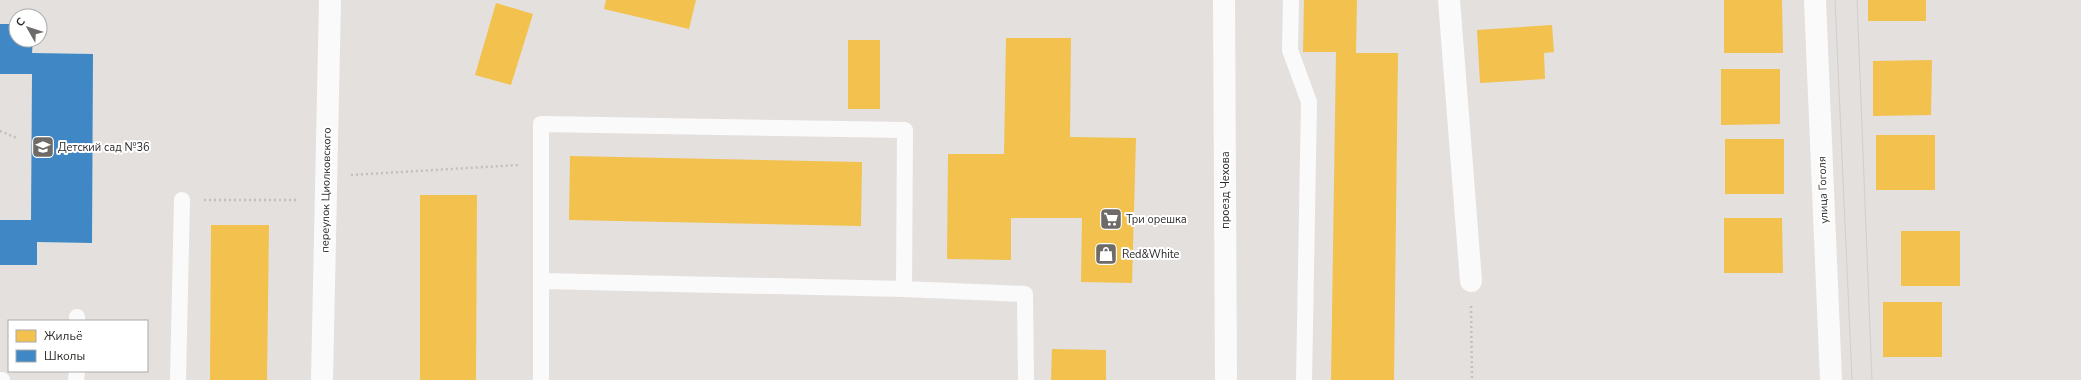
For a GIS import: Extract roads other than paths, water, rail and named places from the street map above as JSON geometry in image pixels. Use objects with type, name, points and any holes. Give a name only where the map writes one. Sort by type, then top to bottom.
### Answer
[{"type":"street","name":"переулок Циолковского","points":[[322,380],[330,0]]},
{"type":"street","name":"проезд Чехова","points":[[1224,0],[1226,380]]},
{"type":"street","points":[[1449,0],[1471,281]]},
{"type":"street","name":"улица Гоголя","points":[[1815,0],[1831,380]]},
{"type":"lane","points":[[1291,0],[1290,50],[1309,102],[1304,380]]},
{"type":"lane","points":[[541,380],[541,124],[905,130],[904,289]]},
{"type":"lane","points":[[178,380],[182,200]]},
{"type":"lane","points":[[541,281],[904,289],[1024,294],[1026,380]]},
{"type":"tram line","points":[[1835,0],[1852,380]]},
{"type":"tram line","points":[[1857,0],[1872,380]]},
{"type":"place","name":"Детский сад №36","points":[[43,147]]},
{"type":"place","name":"Три орешка","points":[[1111,219]]},
{"type":"place","name":"Red&White","points":[[1106,254]]}]
